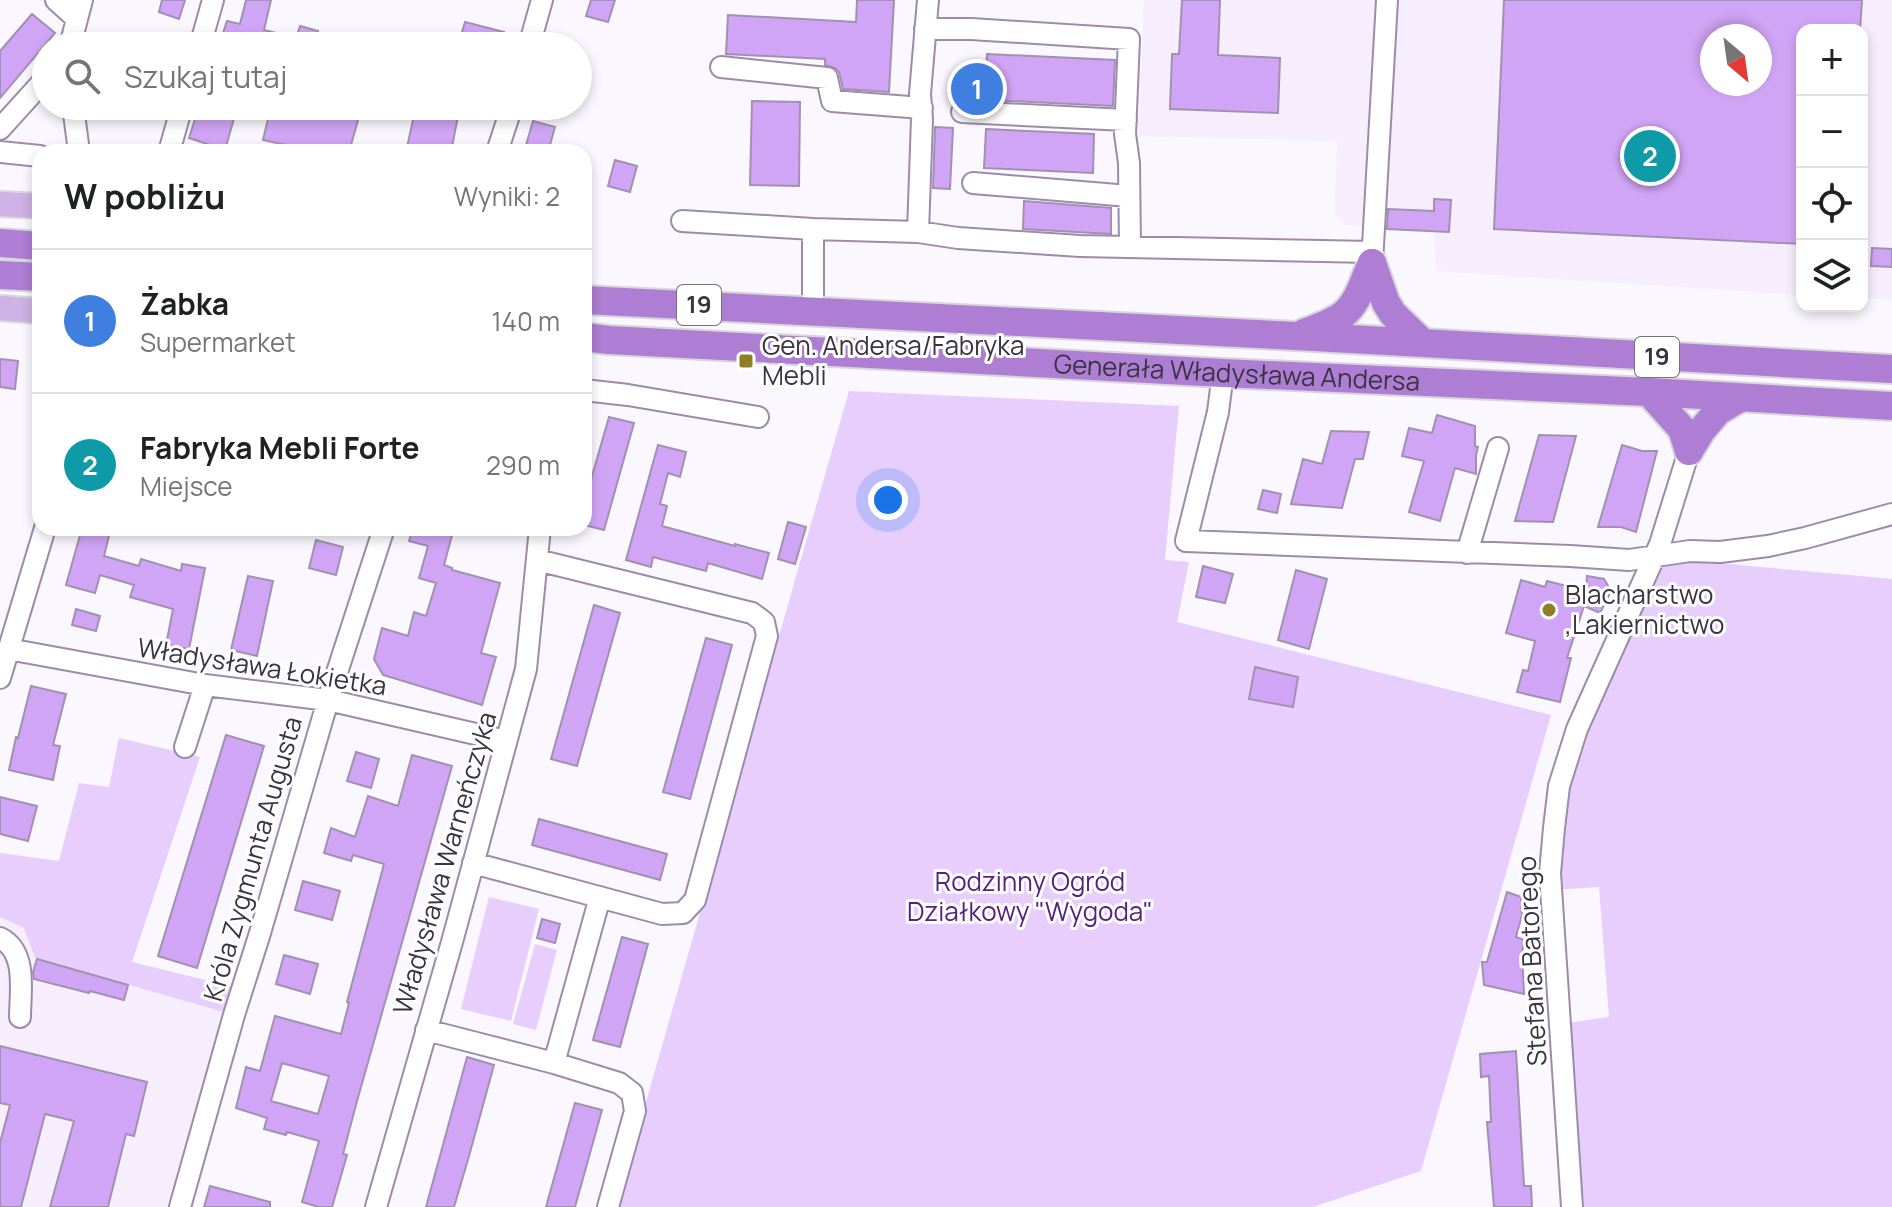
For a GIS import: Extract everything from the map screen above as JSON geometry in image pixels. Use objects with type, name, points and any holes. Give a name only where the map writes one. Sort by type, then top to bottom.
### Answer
[{"type":"highway","points":[[0,243],[32,245]]},
{"type":"highway","points":[[1296,336],[1345,313],[1362,288],[1372,258]]},
{"type":"highway","points":[[1372,258],[1386,303],[1410,333],[1423,343]]},
{"type":"highway","points":[[0,275],[32,277]]},
{"type":"highway","name":"Generała Władysława Andersa","points":[[592,300],[1892,369]]},
{"type":"highway","name":"Generała Władysława Andersa","points":[[592,340],[1892,406]]},
{"type":"highway","points":[[1649,392],[1682,429],[1689,451]]},
{"type":"highway","points":[[1689,451],[1718,411],[1740,398]]},
{"type":"main road","points":[[0,204],[32,206]]},
{"type":"main road","points":[[0,308],[32,310]]},
{"type":"street","points":[[56,0],[79,9],[73,32]]},
{"type":"street","points":[[204,32],[213,0]]},
{"type":"street","points":[[533,32],[542,0]]},
{"type":"street","points":[[918,232],[920,94],[928,0]]},
{"type":"street","points":[[682,221],[918,232],[958,238],[1080,246],[1372,258],[1387,0]]},
{"type":"street","points":[[925,29],[1129,39],[1125,134],[1130,246]]},
{"type":"street","points":[[721,67],[827,78],[832,101],[922,114]]},
{"type":"street","points":[[0,129],[32,94]]},
{"type":"street","points":[[962,112],[1126,120]]},
{"type":"street","points":[[75,120],[78,144]]},
{"type":"street","points":[[171,144],[178,120]]},
{"type":"street","points":[[500,144],[507,120]]},
{"type":"street","points":[[0,152],[32,155]]},
{"type":"street","points":[[973,183],[1129,196]]},
{"type":"street","points":[[813,229],[813,311]]},
{"type":"street","points":[[1223,373],[1218,412],[1186,541],[1629,560],[1690,551],[1720,552],[1768,546],[1892,514]]},
{"type":"street","points":[[592,391],[758,417]]},
{"type":"street","points":[[1467,553],[1498,448]]},
{"type":"street","name":"Stefana Batorego","points":[[1572,1207],[1550,873],[1559,786],[1577,729],[1660,544],[1689,451]]},
{"type":"street","points":[[0,678],[43,536]]},
{"type":"street","name":"Króla Zygmunta Augusta","points":[[180,1207],[328,700],[381,536]]},
{"type":"street","name":"Władysława Warneńczyka","points":[[376,1207],[526,669],[539,536]]},
{"type":"street","points":[[473,863],[662,914],[683,913],[695,900],[767,636],[764,622],[752,613],[537,560]]},
{"type":"street","name":"Władysława Łokietka","points":[[8,649],[205,685],[328,700],[506,741]]},
{"type":"street","points":[[185,747],[205,685]]},
{"type":"street","points":[[554,1063],[600,897]]},
{"type":"street","points":[[0,938],[15,952],[20,967],[20,1017]]},
{"type":"street","points":[[426,1030],[554,1063],[619,1083],[632,1093],[635,1111],[608,1207]]},
{"type":"shaded area","points":[[1144,0],[1892,0],[1892,300],[1868,298],[1868,24],[1796,24],[1796,295],[1436,271],[1434,231],[1345,225],[1335,214],[1337,141],[1138,136]]},
{"type":"shaded area","points":[[0,917],[24,928],[35,958],[234,1015],[180,1207],[0,1207]]},
{"type":"green space","name":"Rodzinny Ogród Działkowy \"Wygoda\"","points":[[849,391],[1179,406],[1165,560],[1189,562],[1177,622],[1551,715],[1421,1171],[1313,1207],[616,1207]]},
{"type":"green space","points":[[1654,557],[1892,579],[1892,1207],[1573,1207],[1560,1024],[1609,1017],[1599,887],[1552,890],[1561,786]]},
{"type":"green space","points":[[119,738],[200,757],[132,962],[242,989],[234,1015],[35,958],[24,928],[0,917],[0,853],[59,861],[79,783],[109,787]]},
{"type":"green space","points":[[489,897],[539,909],[511,1021],[461,1009]]},
{"type":"green space","points":[[535,944],[557,950],[536,1030],[513,1024]]},
{"type":"building","points":[[162,0],[185,0],[179,19],[159,12]]},
{"type":"building","points":[[246,0],[271,0],[264,30],[272,32],[223,32],[227,21],[240,24]]},
{"type":"building","points":[[591,0],[615,0],[608,22],[586,16]]},
{"type":"building","points":[[857,0],[894,0],[889,92],[843,89],[839,72],[825,65],[825,59],[726,54],[728,15],[856,22]]},
{"type":"building","points":[[1182,0],[1220,0],[1218,55],[1280,58],[1278,113],[1170,109],[1172,54],[1179,54]]},
{"type":"building","points":[[1504,0],[1862,0],[1860,24],[1796,24],[1796,244],[1494,229]]},
{"type":"building","points":[[32,14],[54,32],[32,32],[32,60],[0,98],[0,51]]},
{"type":"building","points":[[465,22],[504,32],[462,32]]},
{"type":"building","points":[[300,26],[318,32],[298,32]]},
{"type":"building","points":[[987,54],[1115,60],[1113,106],[968,99],[970,71],[986,72]]},
{"type":"building","points":[[752,101],[800,102],[799,186],[750,185]]},
{"type":"building","points":[[195,120],[234,120],[227,144],[207,144],[189,138]]},
{"type":"building","points":[[268,120],[358,120],[351,144],[281,144],[263,140]]},
{"type":"building","points":[[413,120],[457,120],[453,144],[408,144]]},
{"type":"building","points":[[533,121],[555,127],[550,144],[526,144]]},
{"type":"building","points":[[935,127],[953,128],[950,189],[933,188]]},
{"type":"building","points":[[986,129],[1094,134],[1093,173],[984,168]]},
{"type":"building","points":[[615,160],[637,166],[630,192],[608,186]]},
{"type":"building","points":[[1434,199],[1451,200],[1449,232],[1387,229],[1388,209],[1434,211]]},
{"type":"building","points":[[1024,201],[1111,208],[1111,234],[1023,229]]},
{"type":"building","points":[[1872,248],[1892,249],[1892,267],[1871,266]]},
{"type":"building","points":[[0,359],[18,361],[15,389],[0,387]]},
{"type":"building","points":[[1437,415],[1475,426],[1475,446],[1478,447],[1476,474],[1455,468],[1440,521],[1409,512],[1424,461],[1402,456],[1409,428],[1432,433]]},
{"type":"building","points":[[609,417],[634,423],[604,530],[592,527],[592,476]]},
{"type":"building","points":[[1331,431],[1369,432],[1363,459],[1355,459],[1342,508],[1291,504],[1303,459],[1322,464]]},
{"type":"building","points":[[1539,435],[1576,436],[1553,522],[1515,521]]},
{"type":"building","points":[[658,445],[686,452],[680,477],[668,473],[660,504],[667,506],[662,526],[769,553],[762,579],[708,563],[706,571],[653,557],[651,567],[626,560]]},
{"type":"building","points":[[1622,445],[1642,451],[1657,451],[1636,532],[1621,527],[1598,527]]},
{"type":"building","points":[[1263,490],[1281,494],[1277,513],[1258,509]]},
{"type":"building","points":[[788,522],[806,527],[795,564],[778,559]]},
{"type":"building","points":[[80,536],[109,536],[104,556],[139,566],[141,559],[181,571],[182,564],[205,568],[189,649],[166,645],[173,609],[130,597],[134,585],[100,575],[95,593],[66,585]]},
{"type":"building","points":[[411,536],[452,536],[444,565],[500,583],[481,653],[496,657],[482,705],[383,675],[374,659],[382,628],[408,636],[414,612],[426,616],[436,583],[419,578],[428,546],[409,541]]},
{"type":"building","points":[[316,540],[343,547],[336,575],[309,568]]},
{"type":"building","points":[[1203,566],[1233,574],[1225,603],[1196,597]]},
{"type":"building","points":[[1296,570],[1327,579],[1309,649],[1278,640]]},
{"type":"building","points":[[248,576],[273,581],[257,656],[231,650]]},
{"type":"building","points":[[1587,576],[1604,579],[1611,591],[1600,613],[1584,606],[1567,658],[1571,658],[1560,702],[1517,692],[1523,670],[1528,671],[1535,641],[1506,633],[1521,580],[1545,587],[1547,581],[1586,591]]},
{"type":"building","points":[[594,605],[620,613],[577,766],[551,759]]},
{"type":"building","points":[[76,609],[100,616],[96,631],[72,625]]},
{"type":"building","points":[[706,638],[732,645],[690,799],[663,792]]},
{"type":"building","points":[[1255,667],[1298,677],[1293,707],[1249,699]]},
{"type":"building","points":[[31,686],[66,694],[53,745],[60,746],[53,780],[9,770]]},
{"type":"building","points":[[226,735],[264,746],[197,968],[158,956]]},
{"type":"building","points":[[356,752],[379,759],[371,788],[347,781]]},
{"type":"building","points":[[412,755],[452,766],[357,1101],[343,1154],[347,1155],[332,1207],[319,1207],[302,1202],[319,1141],[264,1129],[267,1118],[236,1108],[246,1067],[260,1071],[275,1016],[341,1034],[384,864],[353,855],[351,861],[324,853],[331,828],[355,837],[368,796],[398,806]],"holes":[[[282,1063],[329,1076],[318,1114],[271,1101]]]},
{"type":"building","points":[[0,797],[37,806],[28,841],[0,834]]},
{"type":"building","points":[[539,819],[667,854],[660,880],[532,845]]},
{"type":"building","points":[[303,881],[340,891],[332,920],[295,910]]},
{"type":"building","points":[[1507,892],[1521,897],[1522,915],[1516,937],[1524,940],[1524,994],[1484,985],[1482,962],[1487,962]]},
{"type":"building","points":[[542,919],[560,924],[555,943],[537,938]]},
{"type":"building","points":[[622,937],[648,944],[620,1047],[593,1040]]},
{"type":"building","points":[[284,955],[318,964],[310,994],[276,984]]},
{"type":"building","points":[[37,959],[128,985],[124,1000],[34,979]]},
{"type":"building","points":[[0,1046],[147,1082],[134,1136],[126,1134],[108,1207],[50,1207],[74,1121],[45,1114],[21,1207],[0,1207],[0,1143],[10,1105],[0,1103]]},
{"type":"building","points":[[1516,1051],[1524,1186],[1531,1186],[1532,1207],[1494,1207],[1487,1122],[1491,1122],[1489,1076],[1481,1077],[1480,1054]]},
{"type":"building","points":[[467,1057],[494,1065],[454,1207],[426,1207]]},
{"type":"building","points":[[575,1103],[602,1110],[575,1207],[546,1207]]},
{"type":"building","points":[[210,1186],[270,1202],[270,1207],[204,1207]]},
{"type":"place","name":"Żabka","points":[[977,89]]},
{"type":"place","name":"Fabryka Mebli Forte","points":[[1650,156]]},
{"type":"place","name":"Gen. Andersa/Fabryka Mebli","points":[[746,361]]},
{"type":"place","name":"Blacharstwo ,Lakiernictwo","points":[[1549,610]]}]
